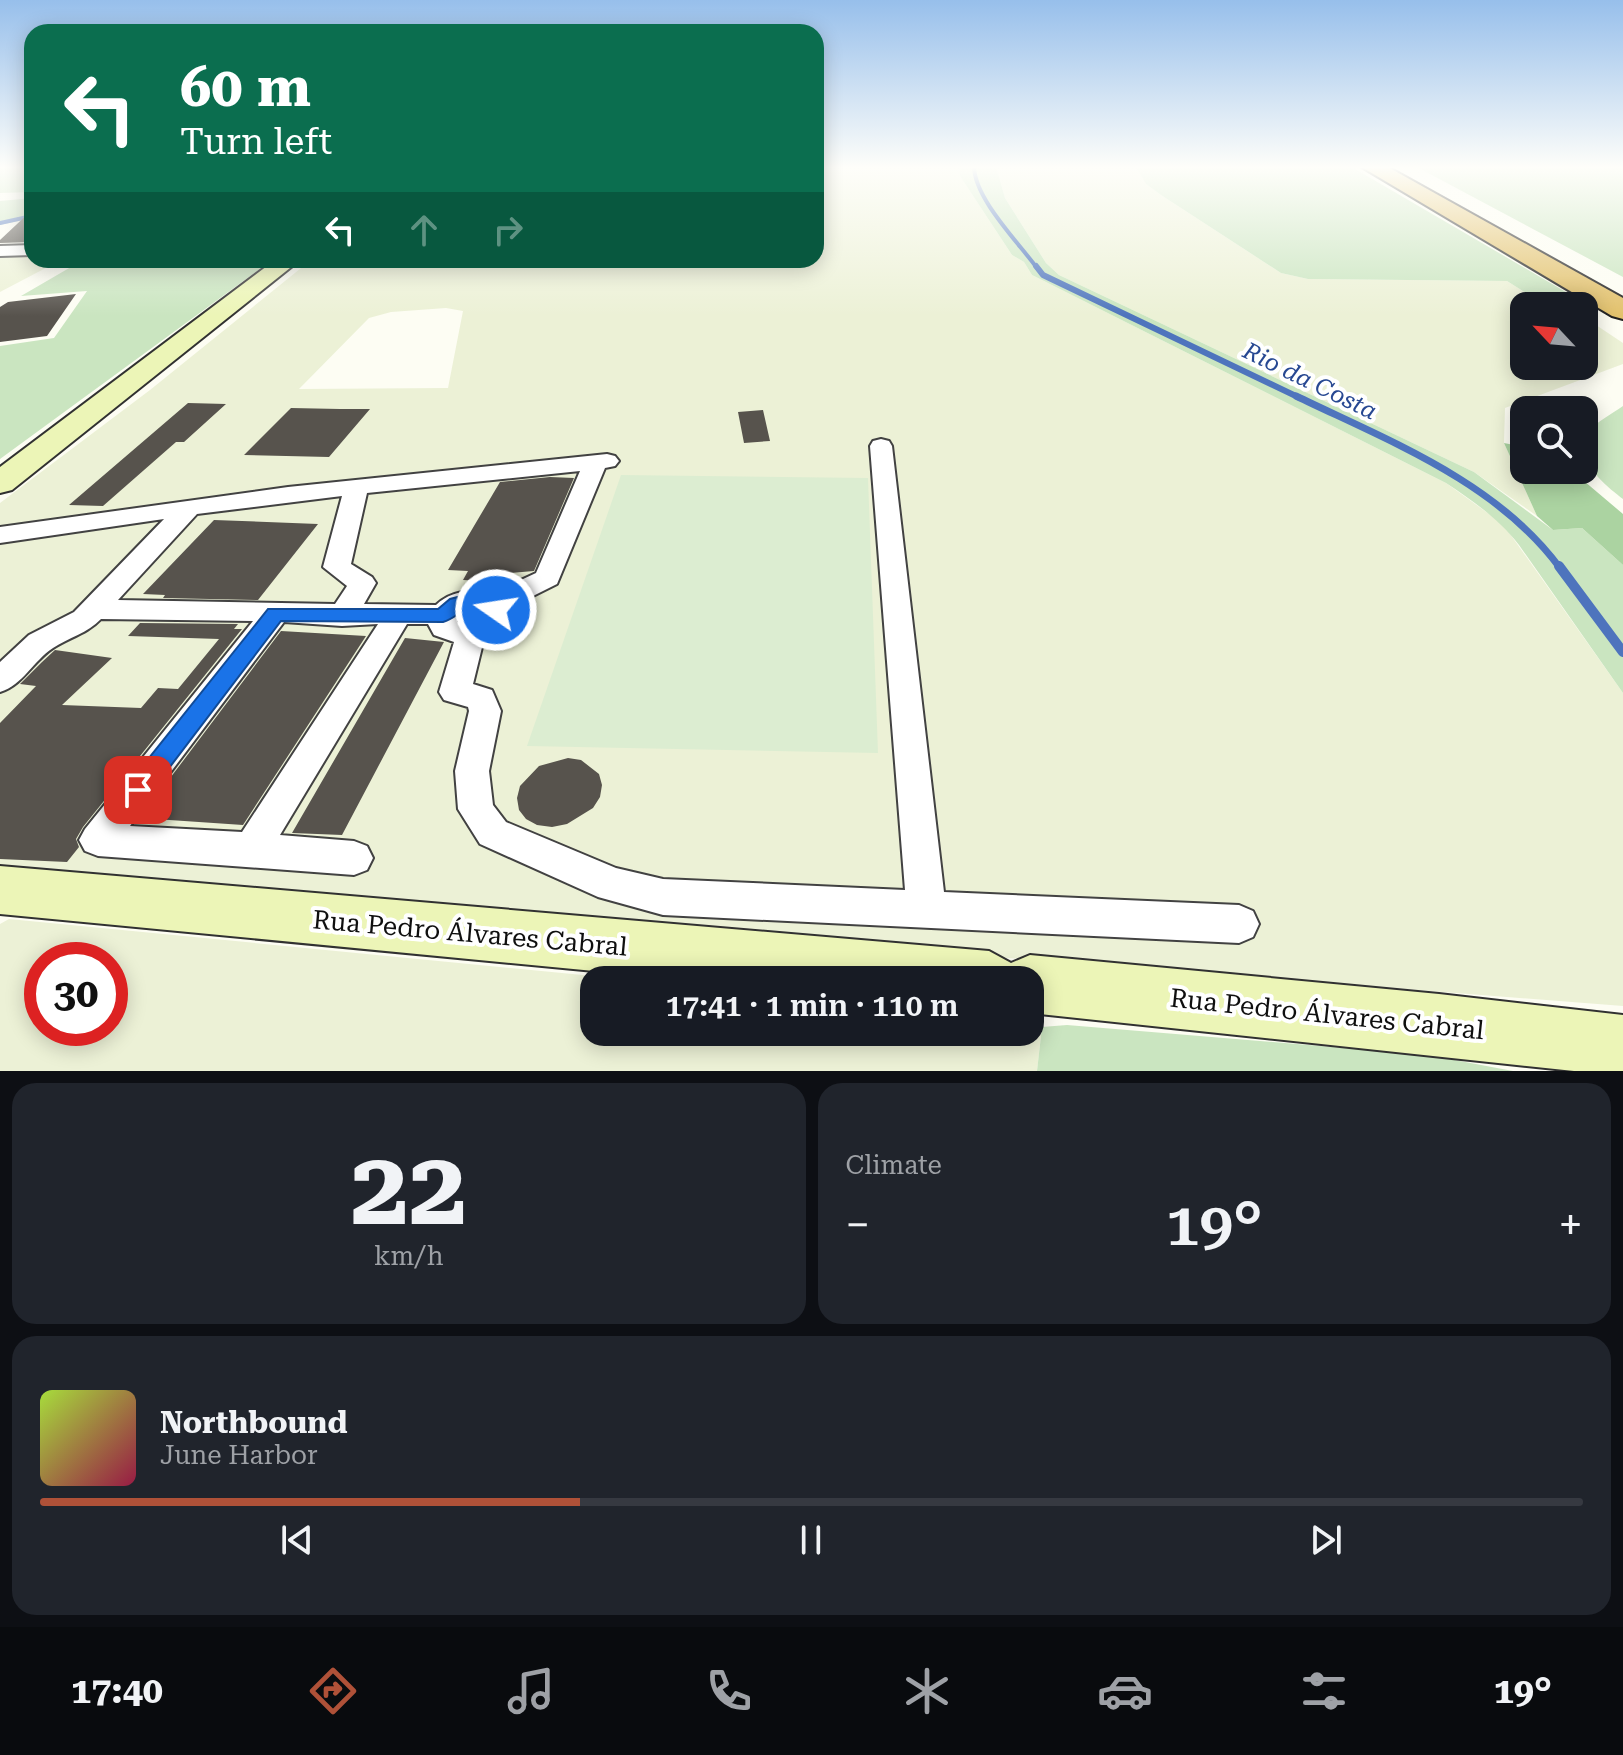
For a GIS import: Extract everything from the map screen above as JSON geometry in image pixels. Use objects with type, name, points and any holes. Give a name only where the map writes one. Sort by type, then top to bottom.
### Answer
[{"type":"highway","points":[[1458,216],[1623,310]]},
{"type":"highway","points":[[1486,216],[1623,291]]},
{"type":"street","points":[[0,251],[24,250]]},
{"type":"street","points":[[0,483],[279,268]]},
{"type":"street","points":[[881,446],[926,908]]},
{"type":"street","points":[[0,535],[356,487],[601,462],[547,578],[469,617],[94,609]]},
{"type":"street","points":[[342,616],[362,583],[337,567],[356,487]]},
{"type":"street","points":[[0,681],[40,642],[84,619],[189,508]]},
{"type":"street","points":[[275,614],[98,840],[354,858]]},
{"type":"street","points":[[252,849],[398,615]]},
{"type":"street","points":[[469,617],[455,692],[481,698],[485,711],[472,771],[476,809],[493,833],[612,885],[663,897],[1239,924]]},
{"type":"street","name":"Rua Pedro Álvares Cabral","points":[[0,890],[835,966]]},
{"type":"street","name":"Rua Pedro Álvares Cabral","points":[[1044,985],[1439,1024],[1623,1046]]},
{"type":"green space","points":[[0,216],[24,216],[24,220],[0,225]]},
{"type":"green space","points":[[824,216],[986,216],[1012,255],[1024,262],[1032,275],[1446,483],[1503,524],[1623,693],[1623,1006],[919,951],[0,871],[0,503],[150,390],[301,268],[824,268]],"holes":[[[446,308],[463,311],[448,388],[299,389],[369,318],[391,312]]]},
{"type":"green space","points":[[986,216],[1016,216],[1046,263],[1059,275],[1474,472],[1553,530],[1582,528],[1623,565],[1623,693],[1503,526],[1446,483],[1032,275],[1024,262],[1012,255]]},
{"type":"green space","points":[[1016,216],[1193,216],[1281,273],[1308,279],[1507,281],[1525,292],[1510,292],[1510,380],[1580,380],[1537,396],[1510,396],[1510,406],[1505,408],[1504,443],[1510,456],[1510,484],[1523,484],[1537,516],[1474,472],[1059,275],[1046,263]]},
{"type":"green space","points":[[1193,216],[1436,216],[1566,292],[1525,292],[1507,281],[1308,279],[1281,273]]},
{"type":"green space","points":[[1509,216],[1623,216],[1623,277]]},
{"type":"green space","points":[[24,255],[24,268],[46,268],[0,292],[0,256]]},
{"type":"green space","points":[[69,268],[261,268],[0,459],[0,346],[54,338],[87,291],[21,296]]},
{"type":"green space","points":[[1598,326],[1623,343],[1623,364],[1598,373]]},
{"type":"green space","points":[[1623,406],[1623,499],[1598,476],[1599,422]]},
{"type":"green space","points":[[621,475],[868,478],[878,753],[527,746]]},
{"type":"green space","points":[[1523,484],[1588,484],[1623,514],[1623,565],[1582,528],[1553,530],[1537,516]]},
{"type":"green space","points":[[9,919],[580,975],[580,1046],[1040,1046],[1037,1071],[0,1071],[0,924]]},
{"type":"green space","points":[[1067,1025],[1428,1055],[1513,1071],[1037,1071],[1040,1046],[1044,1046],[1044,1027]]},
{"type":"building","points":[[24,218],[24,242],[0,243]]},
{"type":"building","points":[[76,294],[47,336],[0,342],[0,307],[8,302]]},
{"type":"building","points":[[188,403],[226,404],[184,442],[176,442],[103,506],[69,505]]},
{"type":"building","points":[[291,408],[370,409],[329,457],[244,455]]},
{"type":"building","points":[[763,410],[770,441],[744,443],[738,412]]},
{"type":"building","points":[[574,478],[534,571],[510,573],[505,582],[463,580],[468,571],[448,570],[500,482]]},
{"type":"building","points":[[214,520],[318,524],[258,600],[163,598],[165,595],[143,594]]},
{"type":"building","points":[[140,623],[238,624],[234,629],[242,629],[83,827],[76,839],[79,847],[67,862],[0,859],[0,723],[36,686],[20,684],[55,650],[112,658],[62,705],[141,708],[158,688],[178,689],[219,639],[128,636]]},
{"type":"building","points":[[281,631],[366,636],[243,825],[140,818]]},
{"type":"building","points":[[405,638],[444,642],[342,835],[292,833]]},
{"type":"building","points":[[568,758],[581,760],[599,774],[602,785],[600,797],[593,808],[567,824],[552,827],[537,825],[526,819],[519,810],[517,798],[520,786],[539,766]]},
{"type":"waterway","name":"Rio da Costa","points":[[997,216],[1037,268]]},
{"type":"waterway","points":[[0,223],[24,218]]},
{"type":"waterway","name":"Rio da Costa","points":[[1036,266],[1043,275],[1300,398]]},
{"type":"waterway","name":"Rio da Costa","points":[[1296,396],[1404,448],[1473,488],[1505,511],[1560,568]]},
{"type":"waterway","name":"Rio da Costa","points":[[1559,566],[1623,652]]},
{"type":"route","points":[[138,790],[275,614],[443,615],[457,603],[477,599],[493,604],[496,610]]}]
